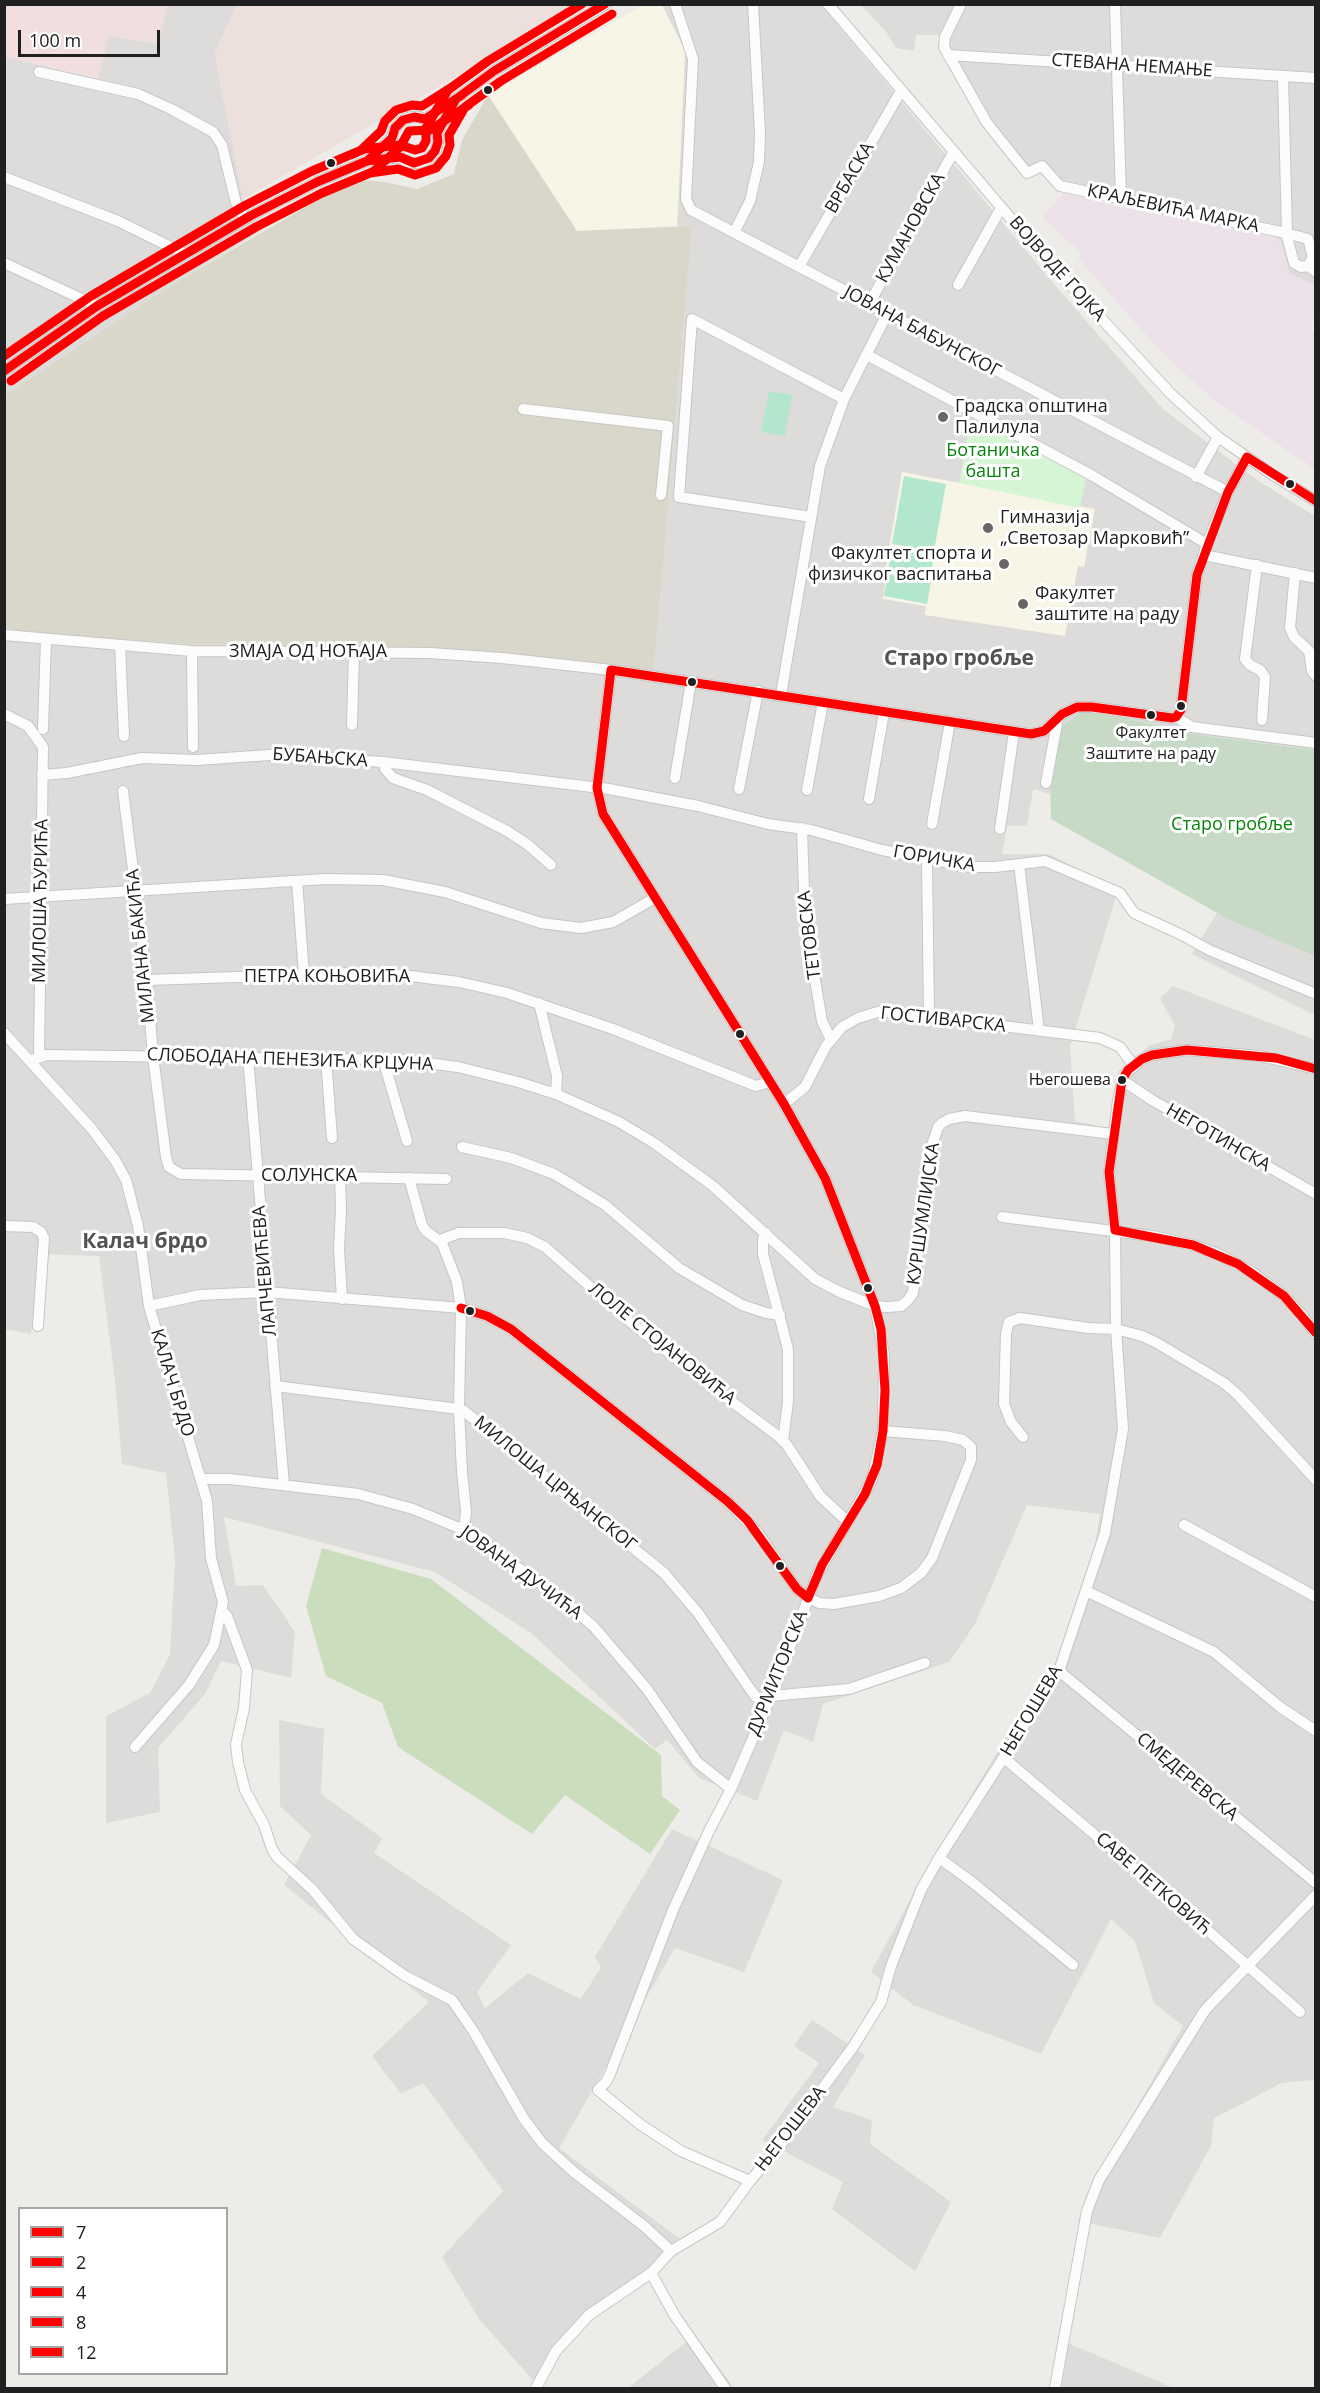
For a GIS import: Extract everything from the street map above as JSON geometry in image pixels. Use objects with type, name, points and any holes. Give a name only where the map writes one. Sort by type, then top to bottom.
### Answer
[{"type":"street","points":[[425,119],[494,71],[606,4]]},
{"type":"street","name":"ЈОВАНА БАБУНСКОГ","points":[[675,4],[693,59],[687,199],[691,210],[735,231],[886,314],[1228,492]]},
{"type":"street","points":[[735,231],[750,201],[759,162],[760,134],[753,4]]},
{"type":"street","name":"ВОЈВОДЕ ГОЈКА","points":[[828,4],[1001,208],[1152,374],[1218,437],[1316,501]]},
{"type":"street","points":[[948,55],[944,42],[961,4]]},
{"type":"street","points":[[1116,4],[1120,197]]},
{"type":"street","name":"СТЕВАНА НЕМАЊЕ","points":[[948,55],[1316,78]]},
{"type":"street","name":"КРАЉЕВИЋА МАРКА","points":[[948,55],[987,123],[1027,173],[1042,166],[1060,186],[1120,197],[1287,233],[1308,239],[1313,257],[1312,269],[1299,267],[1293,262],[1287,233]]},
{"type":"street","points":[[39,72],[138,94],[213,132],[222,146],[236,204],[245,219]]},
{"type":"street","points":[[1283,76],[1287,233]]},
{"type":"street","name":"ВРБАСКА","points":[[800,266],[901,91]]},
{"type":"street","points":[[437,133],[456,99]]},
{"type":"street","points":[[4,371],[97,306],[245,219],[317,182],[367,161],[400,158],[414,163],[429,158],[438,142],[433,125],[425,119],[414,117],[403,120],[395,128],[392,138],[395,152],[400,158]]},
{"type":"street","points":[[367,161],[392,138]]},
{"type":"street","name":"КУМАНОВСКА","points":[[869,304],[953,153]]},
{"type":"street","points":[[4,177],[118,221],[185,254]]},
{"type":"street","points":[[958,285],[1001,208]]},
{"type":"street","points":[[4,263],[97,306]]},
{"type":"street","points":[[781,695],[823,455],[844,399],[886,314]]},
{"type":"street","points":[[811,518],[679,497],[692,319],[844,399]]},
{"type":"street","points":[[867,355],[1092,476],[1205,549],[1257,565],[1316,578]]},
{"type":"street","points":[[523,409],[668,426],[661,495]]},
{"type":"street","points":[[1196,477],[1218,437]]},
{"type":"street","points":[[1247,457],[1228,492],[1197,575],[1179,713],[1192,728],[1316,743]]},
{"type":"street","points":[[1257,565],[1245,659],[1250,665],[1260,670],[1265,677],[1262,720]]},
{"type":"street","points":[[1295,573],[1290,628],[1294,637],[1312,651],[1312,671],[1316,676]]},
{"type":"street","name":"ЗМАЈА ОД НОЋАЈА","points":[[4,635],[192,651],[430,653],[502,658],[691,681],[1014,732],[1040,733],[1072,709],[1084,707],[1168,718],[1179,713]]},
{"type":"street","points":[[43,729],[46,639]]},
{"type":"street","points":[[120,645],[124,736]]},
{"type":"street","points":[[192,651],[193,747]]},
{"type":"street","points":[[352,725],[354,652]]},
{"type":"street","name":"ДУРМИТОРСКА","points":[[611,670],[597,788],[599,803],[607,824],[784,1104],[825,1178],[875,1306],[884,1354],[883,1431],[872,1480],[822,1565],[732,1789],[685,1882],[655,1953],[610,2074],[598,2090],[633,2120],[681,2151],[750,2181]]},
{"type":"street","points":[[675,778],[691,681]]},
{"type":"street","points":[[739,789],[758,691]]},
{"type":"street","points":[[807,790],[823,702]]},
{"type":"street","points":[[869,799],[884,712]]},
{"type":"street","name":"МИЛОША ЂУРИЋА","points":[[4,714],[28,726],[43,747],[34,1058]]},
{"type":"street","points":[[1046,783],[1058,718]]},
{"type":"street","points":[[932,824],[950,722]]},
{"type":"street","points":[[1000,829],[1014,732]]},
{"type":"street","name":"БУБАЊСКА","points":[[42,775],[67,773],[142,758],[196,759],[285,752],[597,788]]},
{"type":"street","points":[[383,762],[385,769],[393,778],[427,790],[507,831],[527,844],[551,865]]},
{"type":"street","name":"ГОРИЧКА","points":[[597,788],[698,806],[768,824],[801,828],[882,850],[917,855],[927,860],[982,867],[1051,862],[1120,893],[1134,913],[1144,918],[1209,950],[1316,994]]},
{"type":"street","name":"МИЛАНА БАКИЋА","points":[[123,791],[147,980],[153,1056],[167,1162],[173,1171]]},
{"type":"street","name":"ТЕТОВСКА","points":[[801,828],[805,921],[822,1021],[831,1040]]},
{"type":"street","points":[[927,860],[929,1016]]},
{"type":"street","points":[[1019,864],[1039,1030]]},
{"type":"street","points":[[4,899],[347,879],[400,883],[445,892],[541,922],[570,928],[591,927],[613,922],[655,898]]},
{"type":"street","points":[[297,881],[304,975]]},
{"type":"street","name":"ПЕТРА КОЊОВИЋА","points":[[147,980],[381,974],[440,979],[494,989],[539,1003],[648,1041],[756,1086],[770,1082]]},
{"type":"street","points":[[539,1003],[557,1076],[556,1095]]},
{"type":"street","name":"ГОСТИВАРСКА","points":[[784,1104],[805,1087],[831,1040],[842,1027],[875,1012],[888,1011],[929,1016],[1111,1041],[1125,1052],[1133,1065]]},
{"type":"street","name":"КАЛАЧ БРДО","points":[[4,1033],[34,1058],[107,1147],[121,1170],[138,1226],[149,1306],[207,1501],[211,1558],[222,1595],[222,1611],[214,1645],[208,1657],[167,1713],[135,1747]]},
{"type":"street","points":[[1133,1065],[1152,1055],[1187,1050],[1260,1056],[1316,1069]]},
{"type":"street","name":"СЛОБОДАНА ПЕНЕЗИЋА КРЦУНА","points":[[34,1058],[153,1056],[383,1059],[431,1063],[476,1071],[556,1095],[619,1122],[697,1173],[815,1279],[875,1306]]},
{"type":"street","name":"ЛАПЧЕВИЋЕВА","points":[[248,1057],[284,1485]]},
{"type":"street","points":[[326,1058],[332,1138]]},
{"type":"street","points":[[383,1059],[406,1141]]},
{"type":"street","name":"ЊЕГОШЕВА","points":[[536,2388],[556,2351],[589,2315],[651,2273],[671,2252],[720,2222],[853,2047],[881,2002],[891,1966],[921,1890],[939,1858],[1059,1671],[1105,1533],[1123,1429],[1116,1329],[1115,1230],[1109,1172],[1122,1080],[1133,1065]]},
{"type":"street","name":"НЕГОТИНСКА","points":[[1122,1080],[1152,1100],[1316,1194]]},
{"type":"street","name":"КУРШУМЛИЈСКА","points":[[875,1306],[901,1306],[913,1293],[931,1149],[938,1127],[942,1123],[965,1116],[1113,1134]]},
{"type":"street","points":[[462,1146],[511,1158],[554,1174],[604,1204],[679,1268],[742,1305],[780,1315]]},
{"type":"street","name":"СОЛУНСКА","points":[[173,1171],[181,1174],[446,1179]]},
{"type":"street","points":[[340,1176],[339,1249],[342,1299]]},
{"type":"street","points":[[410,1178],[422,1225],[426,1231],[440,1240],[455,1272],[461,1308],[459,1409],[466,1511],[464,1530]]},
{"type":"street","points":[[1002,1217],[1115,1230],[1192,1245],[1238,1264],[1284,1296],[1316,1334]]},
{"type":"street","points":[[4,1227],[33,1227],[41,1232],[44,1238],[38,1326]]},
{"type":"street","name":"ЛОЛЕ СТОЈАНОВИЋА","points":[[440,1240],[459,1233],[504,1233],[527,1238],[544,1247],[637,1327],[783,1441],[820,1496],[848,1522]]},
{"type":"street","points":[[766,1233],[763,1239],[763,1254],[780,1315],[788,1362],[787,1426],[783,1441]]},
{"type":"street","points":[[149,1306],[200,1295],[267,1292],[461,1308],[487,1316],[512,1329],[727,1501],[758,1533],[797,1589],[808,1598],[827,1604],[879,1596],[909,1583],[921,1573],[932,1558],[970,1460],[971,1448],[963,1440],[945,1436],[883,1431]]},
{"type":"street","points":[[1023,1437],[1011,1422],[1004,1404],[1006,1333],[1009,1322],[1020,1318],[1088,1328],[1116,1329],[1142,1336],[1224,1383],[1238,1395],[1316,1480]]},
{"type":"street","name":"МИЛОША ЦРЊАНСКОГ","points":[[275,1386],[459,1409],[664,1573],[698,1613],[756,1697],[769,1700]]},
{"type":"street","name":"ЈОВАНА ДУЧИЋА","points":[[201,1479],[230,1479],[358,1494],[383,1499],[464,1530],[559,1596],[594,1627],[647,1689],[697,1762],[732,1789]]},
{"type":"street","points":[[1184,1525],[1316,1596]]},
{"type":"street","points":[[1086,1591],[1214,1652],[1280,1707],[1316,1731]]},
{"type":"street","points":[[222,1611],[227,1616],[248,1670],[244,1708],[236,1744],[238,1761],[245,1790],[264,1825],[277,1857],[313,1890],[353,1939],[405,1976],[452,2000],[466,2018],[519,2111],[537,2137],[575,2173],[644,2226],[671,2252]]},
{"type":"street","points":[[769,1700],[849,1689],[925,1663]]},
{"type":"street","name":"СМЕДЕРЕВСКА","points":[[1059,1671],[1316,1883]]},
{"type":"street","name":"САВЕ ПЕТКОВИЋ","points":[[1004,1758],[1197,1921],[1300,2012]]},
{"type":"street","points":[[939,1858],[1074,1965]]},
{"type":"street","points":[[1055,2388],[1087,2211],[1099,2180],[1205,2010],[1316,1895]]},
{"type":"street","points":[[651,2273],[675,2316],[725,2388]]},
{"type":"shaded area","points":[[236,4],[581,5],[243,199],[215,53]]},
{"type":"shaded area","points":[[4,5],[168,5],[158,44],[108,35],[98,79],[5,56]]},
{"type":"shaded area","points":[[168,5],[236,5],[215,53],[243,199],[263,230],[175,283],[5,395],[4,56],[98,79],[108,35],[157,44]]},
{"type":"shaded area","points":[[643,5],[662,5],[685,51],[677,226],[577,231],[488,95]]},
{"type":"shaded area","points":[[662,5],[821,5],[1048,277],[1163,409],[1254,478],[1315,516],[1315,750],[1205,736],[1102,713],[1050,779],[1050,794],[1033,789],[1027,826],[1007,826],[1002,854],[1049,854],[1118,890],[1070,1047],[1075,1121],[1108,1128],[1120,1076],[1148,1046],[1171,1039],[1175,1026],[1160,998],[1173,986],[1315,1040],[1315,2082],[1312,2080],[1282,2083],[1214,2118],[1211,2146],[1160,2238],[1078,2221],[1100,2172],[1183,2026],[1154,2003],[1135,1941],[1111,1919],[1041,2054],[913,2005],[871,1972],[931,1861],[1006,1738],[1050,1676],[1090,1574],[1100,1514],[1027,1505],[975,1624],[949,1662],[823,1704],[813,1742],[784,1730],[757,1801],[699,1778],[667,1740],[655,1749],[531,1633],[435,1572],[224,1517],[236,1586],[263,1585],[295,1632],[291,1678],[221,1661],[205,1694],[158,1748],[160,1812],[106,1823],[106,1716],[150,1693],[170,1654],[175,1560],[166,1473],[122,1464],[115,1381],[99,1256],[39,1254],[31,1334],[5,1329],[4,628],[42,635],[193,644],[459,651],[654,670],[692,226],[677,226],[685,51]]},
{"type":"shaded area","points":[[861,5],[1315,5],[1315,285],[1289,274],[1282,242],[1064,192],[1045,163],[1020,172],[950,66],[940,35],[916,35],[914,51],[896,48],[887,33]]},
{"type":"shaded area","points":[[488,95],[577,231],[692,226],[654,670],[459,651],[193,644],[42,635],[5,628],[5,395],[175,283],[354,179],[417,189],[454,174],[462,140]]},
{"type":"shaded area","points":[[1064,192],[1121,207],[1275,236],[1282,242],[1289,274],[1315,285],[1315,306],[1311,331],[1316,333],[1315,469],[1217,403],[1162,353],[1078,258],[1082,253],[1042,218]]},
{"type":"shaded area","points":[[902,472],[1095,509],[1084,567],[1078,566],[1065,636],[925,615],[926,606],[883,599],[886,580],[884,579]]},
{"type":"shaded area","points":[[1217,913],[1315,956],[1315,1015],[1192,954]]},
{"type":"shaded area","points":[[279,1720],[324,1729],[321,1794],[382,1838],[374,1853],[511,1945],[477,1992],[485,2008],[528,1973],[581,1999],[601,1967],[595,1957],[672,1829],[783,1880],[744,1972],[675,1948],[559,2148],[680,2239],[614,2305],[591,2320],[561,2354],[538,2386],[479,2319],[442,2257],[503,2191],[423,2083],[401,2094],[372,2056],[429,2002],[284,1885],[311,1835],[280,1806]]},
{"type":"shaded area","points":[[812,2020],[865,2055],[833,2107],[872,2120],[870,2144],[951,2202],[915,2271],[832,2209],[843,2182],[762,2140],[819,2063],[794,2046]]},
{"type":"shaded area","points":[[695,2335],[734,2388],[628,2388]]},
{"type":"shaded area","points":[[1063,2341],[1174,2388],[1050,2388]]},
{"type":"green space","points":[[769,391],[792,395],[785,436],[761,432]]},
{"type":"green space","name":"Ботаничка башта","points":[[976,419],[1086,478],[1080,508],[959,483],[970,422]]},
{"type":"green space","points":[[904,476],[946,484],[934,551],[892,544]]},
{"type":"green space","points":[[892,548],[934,556],[930,578],[888,571]]},
{"type":"green space","points":[[888,574],[931,581],[927,604],[884,596]]},
{"type":"green space","name":"Старо гробље","points":[[1081,713],[1102,713],[1205,736],[1315,750],[1315,956],[1228,919],[1051,819],[1050,779],[1063,726]]},
{"type":"green space","points":[[322,1548],[431,1579],[661,1755],[662,1796],[680,1810],[650,1854],[565,1795],[532,1834],[398,1747],[382,1703],[326,1676],[306,1606]]},
{"type":"transit line","name":"8","points":[[4,356],[91,296],[244,206],[312,171],[364,149],[400,145],[415,150],[422,148],[426,141],[426,128],[448,90],[488,61],[582,4]]},
{"type":"transit line","name":"2","points":[[4,371],[97,306],[250,216],[317,182],[367,161],[400,157],[414,163],[429,158],[438,142],[437,133],[456,99],[494,71],[605,4]]},
{"type":"transit line","name":"4","points":[[11,381],[103,316],[256,227],[322,193],[370,173],[398,169],[415,175],[436,168],[446,156],[450,145],[449,135],[465,107],[501,81],[612,14]]},
{"type":"transit line","name":"8","points":[[351,155],[360,151],[381,131],[385,121],[396,110],[412,105],[422,106],[455,85]]},
{"type":"transit line","name":"2","points":[[356,166],[367,161],[392,138],[395,128],[403,120],[414,117],[425,119],[462,95]]},
{"type":"transit line","name":"4","points":[[361,177],[374,171],[400,147],[409,131],[430,130],[469,105]]},
{"type":"transit line","name":"7","points":[[1247,457],[1316,501]]},
{"type":"transit line","name":"7","points":[[1181,710],[1197,575],[1228,492],[1247,457]]},
{"type":"transit line","name":"7","points":[[611,670],[597,788],[603,814],[784,1104],[825,1178],[875,1306],[881,1329],[885,1390],[883,1431],[877,1465],[865,1494],[822,1565],[808,1598]]},
{"type":"transit line","name":"7","points":[[611,670],[1031,734],[1044,731],[1062,714],[1077,707],[1172,718],[1176,717],[1181,710]]},
{"type":"transit line","name":"12","points":[[1316,1069],[1276,1058],[1187,1050],[1152,1055],[1142,1059],[1128,1070],[1122,1080],[1109,1172],[1115,1230],[1193,1245],[1238,1264],[1284,1296],[1316,1333]]},
{"type":"transit line","name":"7","points":[[461,1308],[487,1316],[511,1329],[727,1501],[747,1520],[797,1589],[808,1598]]},
{"type":"place","name":"Градска општина Палилула","points":[[943,417]]},
{"type":"place","name":"Гимназија „Светозар Марковић”","points":[[988,528]]},
{"type":"place","name":"Факултет спорта и физичког васпитања","points":[[1004,564]]},
{"type":"place","name":"Факултет заштите на раду","points":[[1023,604]]},
{"type":"place","name":"Факултет Заштите на раду","points":[[1151,715]]},
{"type":"place","name":"Његошева","points":[[1122,1080]]},
{"type":"district","name":"Старо гробље","points":[[959,659]]},
{"type":"district","name":"Калач брдо","points":[[145,1242]]}]
